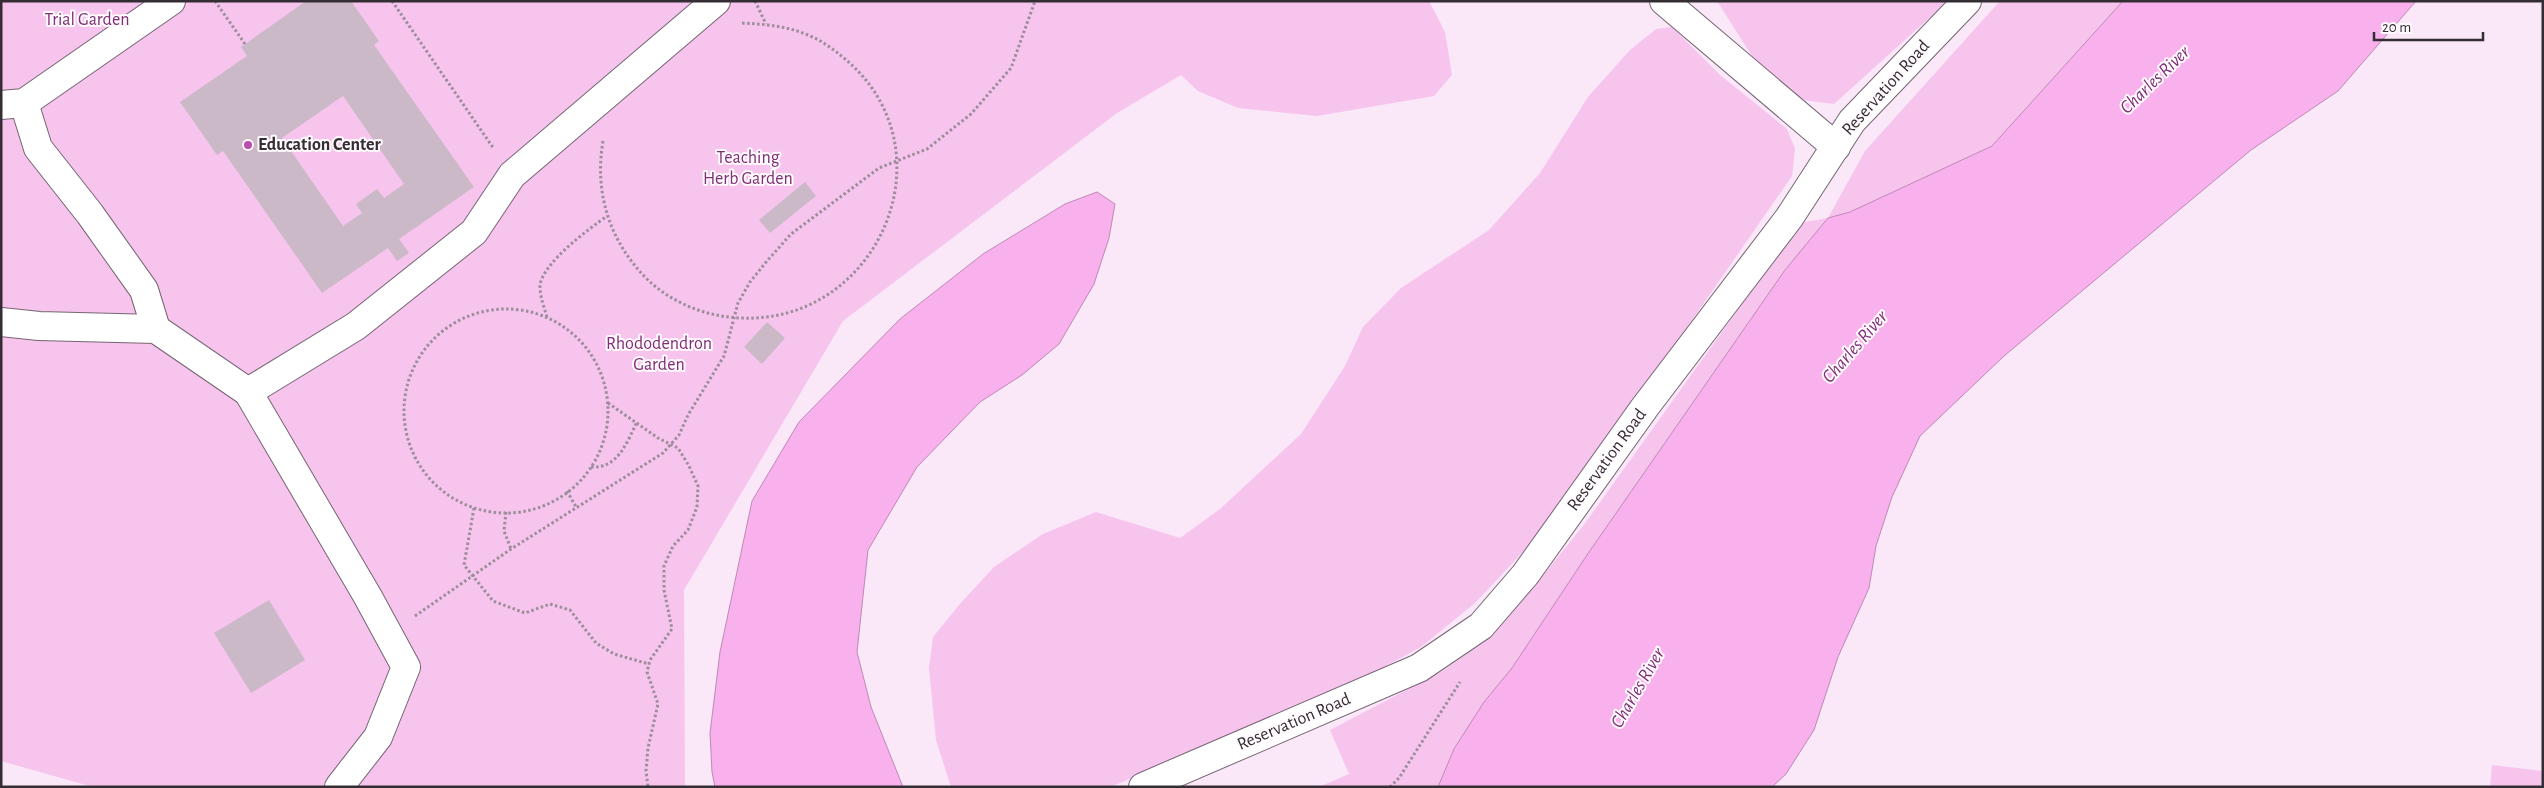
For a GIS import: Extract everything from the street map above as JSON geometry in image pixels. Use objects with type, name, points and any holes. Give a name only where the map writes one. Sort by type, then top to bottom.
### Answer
[{"type":"lane","points":[[156,329],[144,290],[90,214],[38,148],[13,104],[171,1]]},
{"type":"lane","points":[[248,392],[356,326],[474,232],[512,175],[716,1]]},
{"type":"lane","points":[[1664,1],[1836,147]]},
{"type":"lane","name":"Reservation Road","points":[[1143,787],[1419,668],[1481,626],[1524,575],[1645,407],[1789,218],[1852,121],[1967,1]]},
{"type":"lane","points":[[1,322],[40,326],[156,329],[248,392],[406,667],[378,736],[339,787]]},
{"type":"path","points":[[215,1],[245,44]]},
{"type":"path","points":[[392,1],[512,175]]},
{"type":"path","points":[[755,1],[766,24]]},
{"type":"path","points":[[388,635],[511,549],[663,453],[678,435],[724,356],[732,331],[733,318],[750,282],[791,234],[879,168],[927,149],[948,134],[994,89],[1011,68],[1034,1]]},
{"type":"path","points":[[604,137],[599,164],[602,200],[613,234],[632,265],[658,289],[690,307],[733,318],[760,319],[796,311],[828,296],[855,273],[877,245],[891,212],[897,177],[896,161],[894,142],[883,108],[864,78],[839,53],[808,35],[766,24],[738,23]]},
{"type":"path","points":[[547,317],[541,301],[540,285],[546,269],[584,233],[607,216]]},
{"type":"path","points":[[514,309],[547,317],[575,335],[596,362],[607,393],[607,403],[608,427],[597,459],[576,486],[547,505],[515,513],[481,511],[450,497],[425,474],[409,445],[403,411],[409,378],[425,348],[450,325],[480,312],[514,309]]},
{"type":"path","points":[[607,403],[658,438],[678,448],[698,486],[697,507],[688,530],[673,546],[664,566],[664,590],[672,629],[649,664],[647,672],[658,704],[648,748],[646,771],[648,787]]},
{"type":"path","points":[[591,467],[600,468],[614,460],[623,450],[637,422]]},
{"type":"path","points":[[567,491],[576,507]]},
{"type":"path","points":[[474,508],[464,565],[493,601],[526,613],[550,604],[570,610],[596,643],[614,654],[649,664]]},
{"type":"path","points":[[506,512],[504,530],[511,549]]},
{"type":"path","points":[[1390,787],[1399,778],[1461,680]]},
{"type":"green space","points":[[1,1],[1429,1],[1445,32],[1452,75],[1434,96],[1317,116],[1238,108],[1198,91],[1181,75],[1117,113],[843,321],[684,590],[685,787],[93,787],[1,761]]},
{"type":"green space","points":[[1717,1],[1948,1],[1834,104],[1795,99],[1761,70]]},
{"type":"green space","points":[[2000,1],[2123,1],[1992,146],[1850,212],[1828,218],[1865,151]]},
{"type":"green space","points":[[1672,27],[1720,75],[1787,129],[1795,149],[1792,176],[1554,519],[1475,603],[1421,647],[1360,680],[1284,715],[1110,787],[951,787],[936,740],[929,668],[933,637],[994,567],[1043,534],[1096,512],[1180,538],[1220,509],[1301,434],[1345,366],[1363,327],[1401,288],[1489,230],[1540,173],[1588,97],[1630,50],[1656,29]]},
{"type":"green space","points":[[1828,218],[1785,270],[1587,555],[1512,668],[1484,702],[1454,749],[1438,787],[1319,787],[1349,774],[1330,730],[1441,672],[1484,642],[1519,605],[1583,526],[1800,223]]},
{"type":"green space","points":[[2492,765],[2543,771],[2543,787],[2490,787]]},
{"type":"water","name":"Charles River","points":[[2123,1],[2416,1],[2338,91],[2251,150],[2004,356],[1920,436],[1892,497],[1876,546],[1869,588],[1838,657],[1814,730],[1786,774],[1772,787],[1438,787],[1454,749],[1484,702],[1512,668],[1587,555],[1785,270],[1828,218],[1850,212],[1992,146]]},
{"type":"water","points":[[1097,192],[1115,204],[1109,238],[1094,284],[1059,344],[1022,375],[980,402],[917,467],[868,550],[857,652],[871,707],[903,787],[715,787],[712,772],[710,733],[720,652],[752,501],[799,422],[900,319],[983,254],[1065,204]]},
{"type":"building","name":"Education Center","points":[[306,1],[351,1],[379,41],[374,45],[474,187],[399,239],[409,253],[397,261],[388,248],[322,293],[223,151],[217,155],[180,102],[247,56],[241,47]],"holes":[[[343,96],[404,184],[384,198],[377,189],[356,204],[362,213],[343,226],[282,138]]]},
{"type":"building","points":[[805,182],[816,196],[770,233],[759,220]]},
{"type":"building","points":[[767,322],[785,338],[762,364],[744,347]]},
{"type":"building","points":[[269,600],[305,660],[251,693],[214,633]]},
{"type":"place","name":"Education Center","points":[[248,145]]},
{"type":"park label","name":"Trial Garden","points":[[87,20]]},
{"type":"park label","name":"Teaching Herb Garden","points":[[748,168]]},
{"type":"park label","name":"Rhododendron Garden","points":[[659,354]]}]
